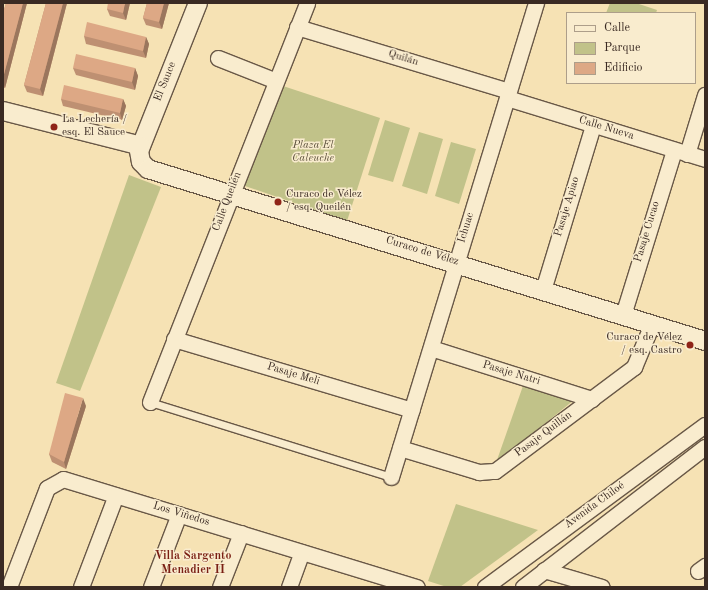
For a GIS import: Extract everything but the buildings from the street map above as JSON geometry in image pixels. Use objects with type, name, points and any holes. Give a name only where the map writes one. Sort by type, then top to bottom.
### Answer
[{"type":"street","name":"El Sauce","points":[[141,154],[198,3]]},
{"type":"street","name":"Calle Queilén","points":[[150,402],[306,3]]},
{"type":"street","name":"Ichuac","points":[[391,477],[536,3]]},
{"type":"street","name":"Quilán","points":[[297,27],[508,95]]},
{"type":"street","points":[[218,58],[276,81]]},
{"type":"street","name":"Pasaje Cucao","points":[[623,315],[680,152],[705,94]]},
{"type":"street","name":"Calle Nueva","points":[[508,95],[593,125],[705,159]]},
{"type":"street","name":"Curaco de Vélez","points":[[3,111],[141,154],[153,171],[705,340]]},
{"type":"street","name":"Pasaje Apiao","points":[[543,290],[593,125]]},
{"type":"street","name":"Pasaje Quillán","points":[[400,448],[479,472],[495,471],[637,364],[652,324]]},
{"type":"street","name":"Pasaje Meli","points":[[174,339],[412,410]]},
{"type":"street","name":"Pasaje Natri","points":[[431,348],[592,399]]},
{"type":"street","name":"Avenida Chiloé","points":[[485,587],[705,425]]},
{"type":"street","name":"Avenida Chiloé","points":[[522,587],[705,447]]},
{"type":"street","name":"Los Viñedos","points":[[9,587],[50,484],[68,480],[417,587]]},
{"type":"street","points":[[81,587],[116,495]]},
{"type":"street","points":[[151,587],[179,514]]},
{"type":"street","points":[[220,587],[241,533]]},
{"type":"street","points":[[288,587],[302,552]]},
{"type":"street","points":[[544,570],[602,587]]},
{"type":"lane","points":[[150,402],[391,477]]},
{"type":"green space","points":[[610,3],[636,3],[657,10],[656,12],[606,12]]},
{"type":"green space","name":"Plaza El Caleuche","points":[[283,86],[380,118],[347,221],[242,185]]},
{"type":"green space","points":[[385,120],[410,128],[393,182],[368,175]]},
{"type":"green space","points":[[419,132],[443,139],[427,194],[402,186]]},
{"type":"green space","points":[[451,142],[476,149],[459,204],[435,196]]},
{"type":"green space","points":[[129,175],[161,187],[80,391],[56,383]]},
{"type":"green space","points":[[524,383],[575,399],[502,459],[497,460]]},
{"type":"green space","points":[[456,504],[538,530],[460,587],[447,587],[428,581]]},
{"type":"place","name":"La Lechería / esq. El Sauce","points":[[54,127]]},
{"type":"place","name":"Curaco de Vélez / esq. Queilén","points":[[278,202]]},
{"type":"place","name":"Curaco de Vélez / esq. Castro","points":[[690,345]]},
{"type":"district","name":"Villa Sargento Menadier II","points":[[193,564]]}]
